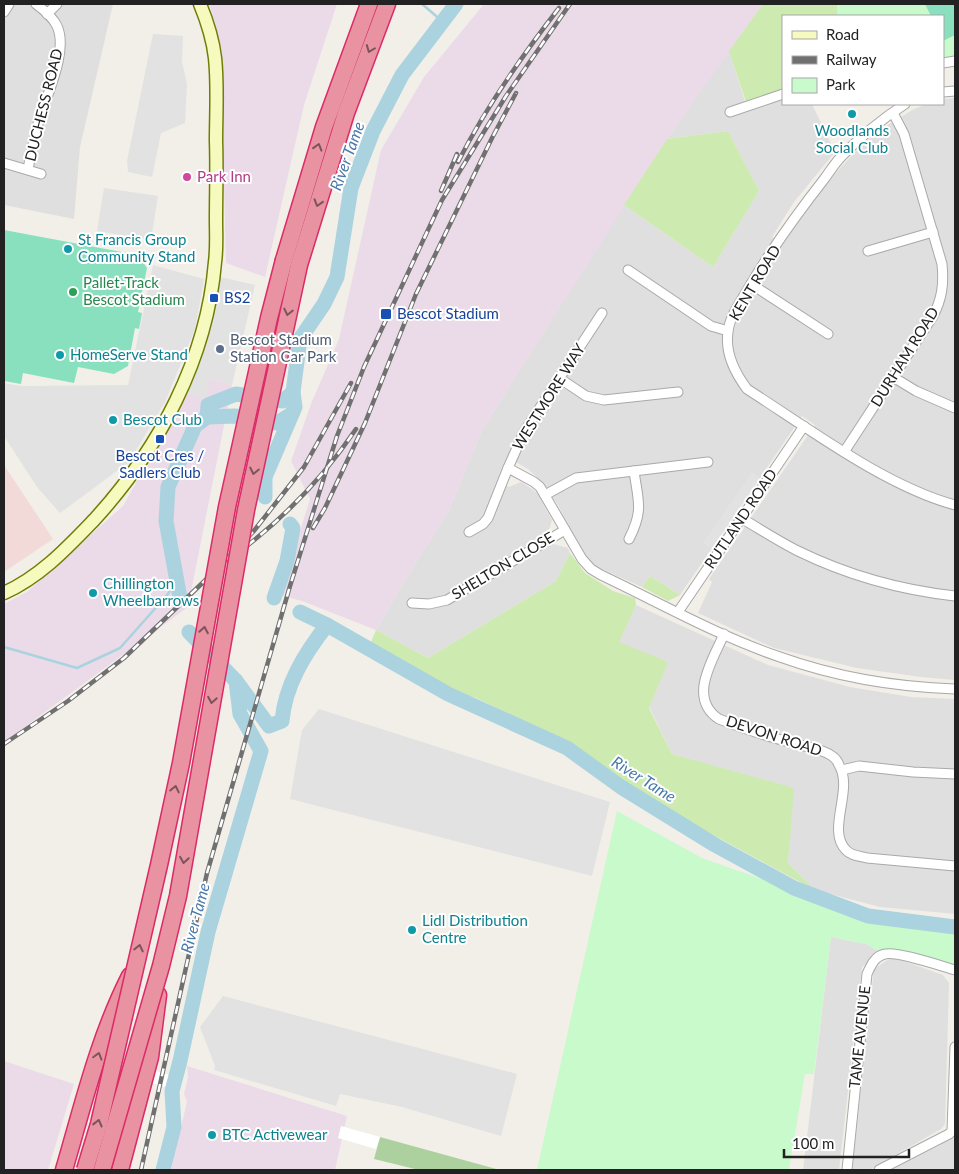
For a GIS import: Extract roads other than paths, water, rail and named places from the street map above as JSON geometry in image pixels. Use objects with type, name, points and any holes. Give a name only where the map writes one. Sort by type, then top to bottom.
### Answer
[{"type":"highway","points":[[102,1170],[161,966],[178,896],[292,262],[324,127],[369,4]]},
{"type":"highway","points":[[85,1170],[98,1124],[181,762],[229,498],[269,318],[292,262],[387,4]]},
{"type":"highway","points":[[120,1170],[150,1057],[161,966]]},
{"type":"highway","points":[[64,1170],[101,1046],[116,1004],[134,969]]},
{"type":"street","points":[[4,12],[9,4]]},
{"type":"street","name":"DUCHESS ROAD","points":[[28,169],[38,124],[58,61],[61,42],[58,27],[48,14],[36,4]]},
{"type":"street","points":[[48,14],[57,4]]},
{"type":"street","points":[[4,593],[22,585],[72,543],[106,507],[135,469],[156,438],[173,407],[189,370],[202,331],[210,298],[215,262],[217,162],[215,58],[206,18],[200,4]]},
{"type":"street","points":[[730,112],[782,94]]},
{"type":"street","name":"KENT ROAD","points":[[905,105],[860,138],[839,159],[801,208],[751,284],[732,317],[728,331],[729,351],[738,377],[746,389],[878,472],[931,497],[955,504]]},
{"type":"street","name":"DURHAM ROAD","points":[[844,452],[933,316],[942,293],[944,280],[942,264],[904,134],[893,113]]},
{"type":"street","points":[[4,162],[41,174]]},
{"type":"street","points":[[868,251],[933,232]]},
{"type":"street","points":[[628,270],[711,326],[728,331]]},
{"type":"street","points":[[751,284],[828,334]]},
{"type":"street","name":"WESTMORE WAY","points":[[469,532],[483,524],[488,518],[524,432],[602,313]]},
{"type":"street","points":[[893,377],[916,391],[955,408]]},
{"type":"street","points":[[559,378],[592,398],[604,400],[678,392]]},
{"type":"street","name":"RUTLAND ROAD","points":[[678,612],[804,426]]},
{"type":"street","points":[[545,495],[576,478],[708,462]]},
{"type":"street","points":[[508,468],[534,482],[545,495],[582,559],[591,569],[724,634],[779,657],[815,668],[892,683],[955,689]]},
{"type":"street","points":[[629,539],[637,523],[640,511],[634,471]]},
{"type":"street","points":[[741,518],[796,550],[834,566],[884,583],[955,596]]},
{"type":"street","name":"SHELTON CLOSE","points":[[412,603],[428,604],[447,600],[565,530]]},
{"type":"street","name":"DEVON ROAD","points":[[724,634],[703,686],[704,702],[710,711],[726,721],[832,755],[842,770]]},
{"type":"street","points":[[955,774],[859,766],[842,770],[844,792],[839,827],[839,838],[846,851],[853,855],[955,866]]},
{"type":"street","name":"TAME AVENUE","points":[[847,1170],[867,974],[870,966],[881,956],[892,954],[955,970]]},
{"type":"street","points":[[879,1170],[952,1131],[955,1047]]},
{"type":"waterway","points":[[422,4],[442,21]]},
{"type":"waterway","name":"River Tame","points":[[265,497],[265,477],[295,407],[293,392],[300,339],[324,304],[337,277],[351,188],[373,131],[402,75],[456,4]]},
{"type":"waterway","name":"River Tame","points":[[180,598],[166,521],[168,487],[195,426],[207,417],[208,405],[236,394],[283,401],[293,392]]},
{"type":"waterway","name":"River Tame","points":[[207,417],[235,416],[277,423],[292,414]]},
{"type":"waterway","name":"River Tame","points":[[274,598],[287,561],[293,528],[290,524]]},
{"type":"waterway","points":[[4,647],[77,668],[120,648],[168,594],[176,577]]},
{"type":"waterway","name":"River Tame","points":[[300,612],[327,625],[448,694],[567,748],[621,787],[715,845],[794,888],[868,916],[955,927]]},
{"type":"waterway","name":"River Tame","points":[[189,632],[236,681],[269,726],[282,721],[287,695],[297,670],[327,625]]},
{"type":"waterway","name":"River Tame","points":[[163,1170],[174,1127],[172,1091],[208,932],[261,751],[240,714],[236,681]]},
{"type":"railway","points":[[141,1170],[207,873],[290,586],[337,436],[364,367],[442,200],[506,96],[570,4]]},
{"type":"railway","points":[[458,162],[480,122],[505,83],[559,8]]},
{"type":"railway","points":[[313,528],[325,508],[365,423],[416,294],[516,93]]},
{"type":"railway","points":[[441,191],[457,154]]},
{"type":"railway","points":[[4,744],[68,701],[124,658],[253,532],[304,467],[351,383]]},
{"type":"railway","points":[[248,545],[293,506],[333,461],[356,429]]},
{"type":"place","name":"Woodlands Social Club","points":[[852,114]]},
{"type":"place","name":"Park Inn","points":[[187,177]]},
{"type":"place","name":"St Francis Group Community Stand","points":[[68,249]]},
{"type":"place","name":"Pallet-Track Bescot Stadium","points":[[73,292]]},
{"type":"place","name":"BS2","points":[[214,298]]},
{"type":"place","name":"Bescot Stadium","points":[[386,314]]},
{"type":"place","name":"Bescot Stadium Station Car Park","points":[[220,349]]},
{"type":"place","name":"HomeServe Stand","points":[[60,355]]},
{"type":"place","name":"Bescot Club","points":[[113,420]]},
{"type":"place","name":"Bescot Cres / Sadlers Club","points":[[160,439]]},
{"type":"place","name":"Chillington Wheelbarrows","points":[[93,593]]},
{"type":"place","name":"Lidl Distribution Centre","points":[[412,930]]},
{"type":"place","name":"BTC Activewear","points":[[212,1135]]}]
